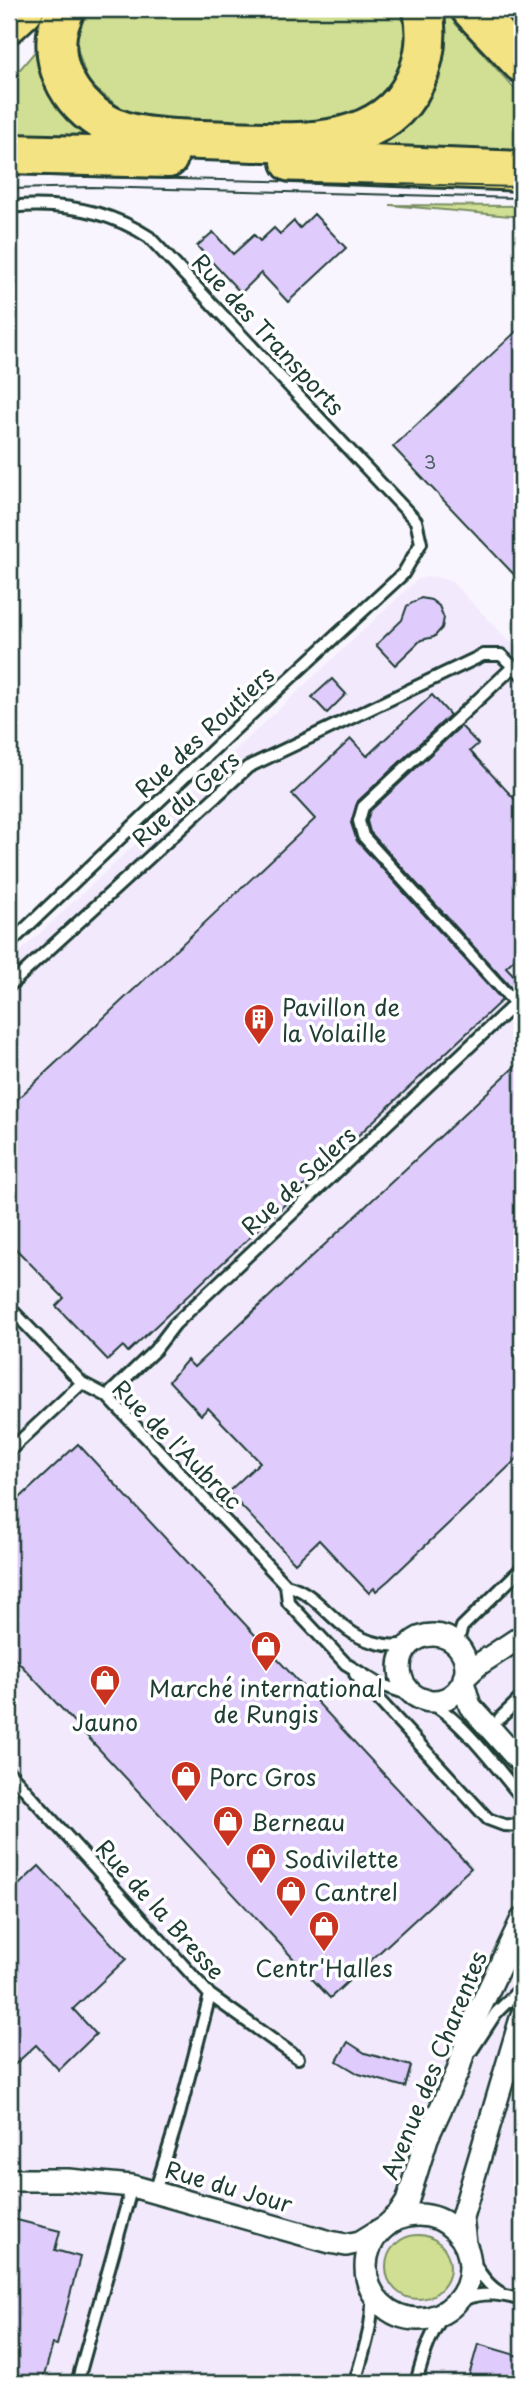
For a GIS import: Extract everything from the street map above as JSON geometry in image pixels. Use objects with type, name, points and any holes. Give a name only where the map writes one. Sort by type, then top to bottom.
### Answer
[{"type":"highway","points":[[9,23],[24,9]]},
{"type":"highway","points":[[65,9],[57,36],[58,64],[72,94],[84,108],[99,119],[134,134],[251,142],[333,139],[350,135],[378,122],[404,99],[417,76],[426,44],[423,9]]},
{"type":"highway","points":[[471,9],[522,63]]},
{"type":"highway","points":[[9,154],[522,170]]},
{"type":"street","points":[[519,1759],[470,1706],[464,1680],[464,1657],[460,1648],[451,1640],[430,1634],[411,1642],[400,1660],[399,1670],[401,1681],[407,1690],[421,1699],[445,1700],[453,1695],[464,1680],[478,1665],[522,1636]]},
{"type":"street","name":"Avenue des Charentes","points":[[386,2226],[407,2202],[427,2138],[458,2071],[471,2027],[522,1919]]},
{"type":"street","points":[[465,2244],[450,2227],[430,2216],[407,2217],[386,2226],[375,2239],[368,2254],[367,2271],[371,2288],[386,2307],[407,2318],[423,2319],[438,2315],[452,2307],[463,2294],[469,2278],[470,2260],[461,2217],[522,2015]]},
{"type":"street","name":"Rue du Jour","points":[[9,2180],[68,2180],[122,2185],[346,2245],[360,2242],[386,2226]]},
{"type":"street","name":"Rue du Jour","points":[[330,2242],[355,2258],[371,2288]]},
{"type":"lane","name":"Rue des Transports","points":[[9,207],[48,204],[102,215],[149,237],[416,521],[421,543]]},
{"type":"lane","name":"Rue des Routiers","points":[[9,944],[235,729],[403,575],[421,543]]},
{"type":"lane","name":"Rue du Gers","points":[[9,986],[248,766],[483,655],[496,654],[514,666]]},
{"type":"lane","points":[[522,675],[514,666],[363,807],[359,821],[363,836],[385,862],[522,1011]]},
{"type":"lane","name":"Rue de Salers","points":[[107,1396],[155,1350],[175,1324],[522,997]]},
{"type":"lane","name":"Rue de l'Aubrac","points":[[9,1308],[82,1383],[107,1396],[286,1585],[306,1592],[348,1632],[364,1640],[396,1647],[411,1642]]},
{"type":"lane","points":[[9,1451],[82,1383]]},
{"type":"lane","points":[[460,1648],[458,1640],[462,1627],[522,1568]]},
{"type":"lane","name":"Rue de l'Aubrac","points":[[286,1585],[288,1602],[346,1664],[379,1684],[435,1705],[457,1723],[522,1798]]},
{"type":"lane","points":[[346,1664],[488,1819],[504,1825],[522,1826]]},
{"type":"lane","points":[[500,1718],[522,1698]]},
{"type":"lane","name":"Rue de la Bresse","points":[[9,1772],[210,1996],[298,2058]]},
{"type":"lane","points":[[458,2071],[496,2013],[522,1987]]},
{"type":"lane","points":[[155,2192],[179,2115],[210,1996]]},
{"type":"lane","points":[[77,2383],[122,2185]]},
{"type":"lane","points":[[465,2244],[489,2285],[522,2300]]},
{"type":"lane","points":[[355,2383],[372,2319],[371,2288]]},
{"type":"lane","points":[[416,2383],[432,2333],[437,2323],[452,2307],[475,2295],[486,2292],[502,2293]]},
{"type":"shaded area","name":"Marché international de Rungis","points":[[434,576],[452,582],[522,654],[522,2383],[9,2383],[9,962],[418,579]]},
{"type":"green space","points":[[82,9],[401,9],[409,59],[378,104],[332,125],[177,121],[127,113],[88,83],[73,35]]},
{"type":"green space","points":[[443,9],[522,97],[522,163],[341,155],[387,139],[420,111],[440,78]]},
{"type":"green space","points":[[488,9],[508,9],[522,24],[522,45]]},
{"type":"green space","points":[[44,41],[56,101],[81,132],[112,151],[9,148],[9,82]]},
{"type":"green space","points":[[390,205],[522,206],[522,217]]},
{"type":"green space","points":[[418,2235],[430,2237],[441,2244],[448,2255],[448,2279],[441,2290],[430,2297],[418,2299],[406,2297],[395,2290],[388,2279],[386,2267],[388,2255],[395,2244],[406,2237]]},
{"type":"building","points":[[314,214],[346,248],[288,302],[261,273],[241,293],[197,246],[213,232],[233,254],[254,235],[260,241],[274,228],[280,234],[294,221],[300,228]]},
{"type":"building","points":[[522,326],[522,583],[393,447]]},
{"type":"building","points":[[421,598],[431,600],[439,606],[444,618],[442,628],[434,637],[421,640],[395,665],[376,645],[402,620],[407,606]]},
{"type":"building","points":[[332,679],[346,694],[327,713],[312,697]]},
{"type":"building","name":"Pavillon de la Volaille","points":[[432,695],[450,715],[358,801],[351,823],[357,841],[502,1000],[128,1352],[123,1346],[108,1360],[56,1306],[64,1298],[9,1242],[9,1107],[315,819],[292,794],[351,739],[367,756]]},
{"type":"building","points":[[461,726],[478,744],[470,751],[522,807],[522,952],[506,967],[521,983],[513,990],[370,832],[367,821],[370,811]]},
{"type":"building","points":[[522,1060],[522,1454],[389,1580],[376,1591],[374,1588],[369,1593],[319,1540],[295,1563],[228,1492],[260,1462],[208,1408],[201,1415],[169,1381],[187,1360],[194,1367]]},
{"type":"building","points":[[78,1444],[471,1868],[330,1998],[9,1652],[9,1508]]},
{"type":"building","points":[[39,1866],[126,1959],[73,2009],[96,2034],[59,2070],[36,2045],[9,2070],[9,1894]]},
{"type":"building","points":[[348,2042],[365,2053],[411,2066],[405,2087],[359,2074],[337,2061]]},
{"type":"building","points":[[9,2218],[60,2231],[55,2250],[80,2257],[57,2345],[53,2344],[42,2383],[9,2383]]},
{"type":"building","points":[[478,2344],[522,2357],[522,2383],[467,2383]]},
{"type":"tram line","points":[[9,175],[522,187]]},
{"type":"tram line","points":[[9,189],[92,187],[522,198]]},
{"type":"place","name":"Pavillon de la Volaille","points":[[259,1046]]},
{"type":"place","name":"Marché international de Rungis","points":[[266,1673]]},
{"type":"place","name":"Jauno","points":[[105,1707]]},
{"type":"place","name":"Porc Gros","points":[[186,1803]]},
{"type":"place","name":"Berneau","points":[[228,1848]]},
{"type":"place","name":"Sodivilette","points":[[261,1885]]},
{"type":"place","name":"Cantrel","points":[[291,1918]]},
{"type":"place","name":"Centr'Halles","points":[[324,1953]]}]
